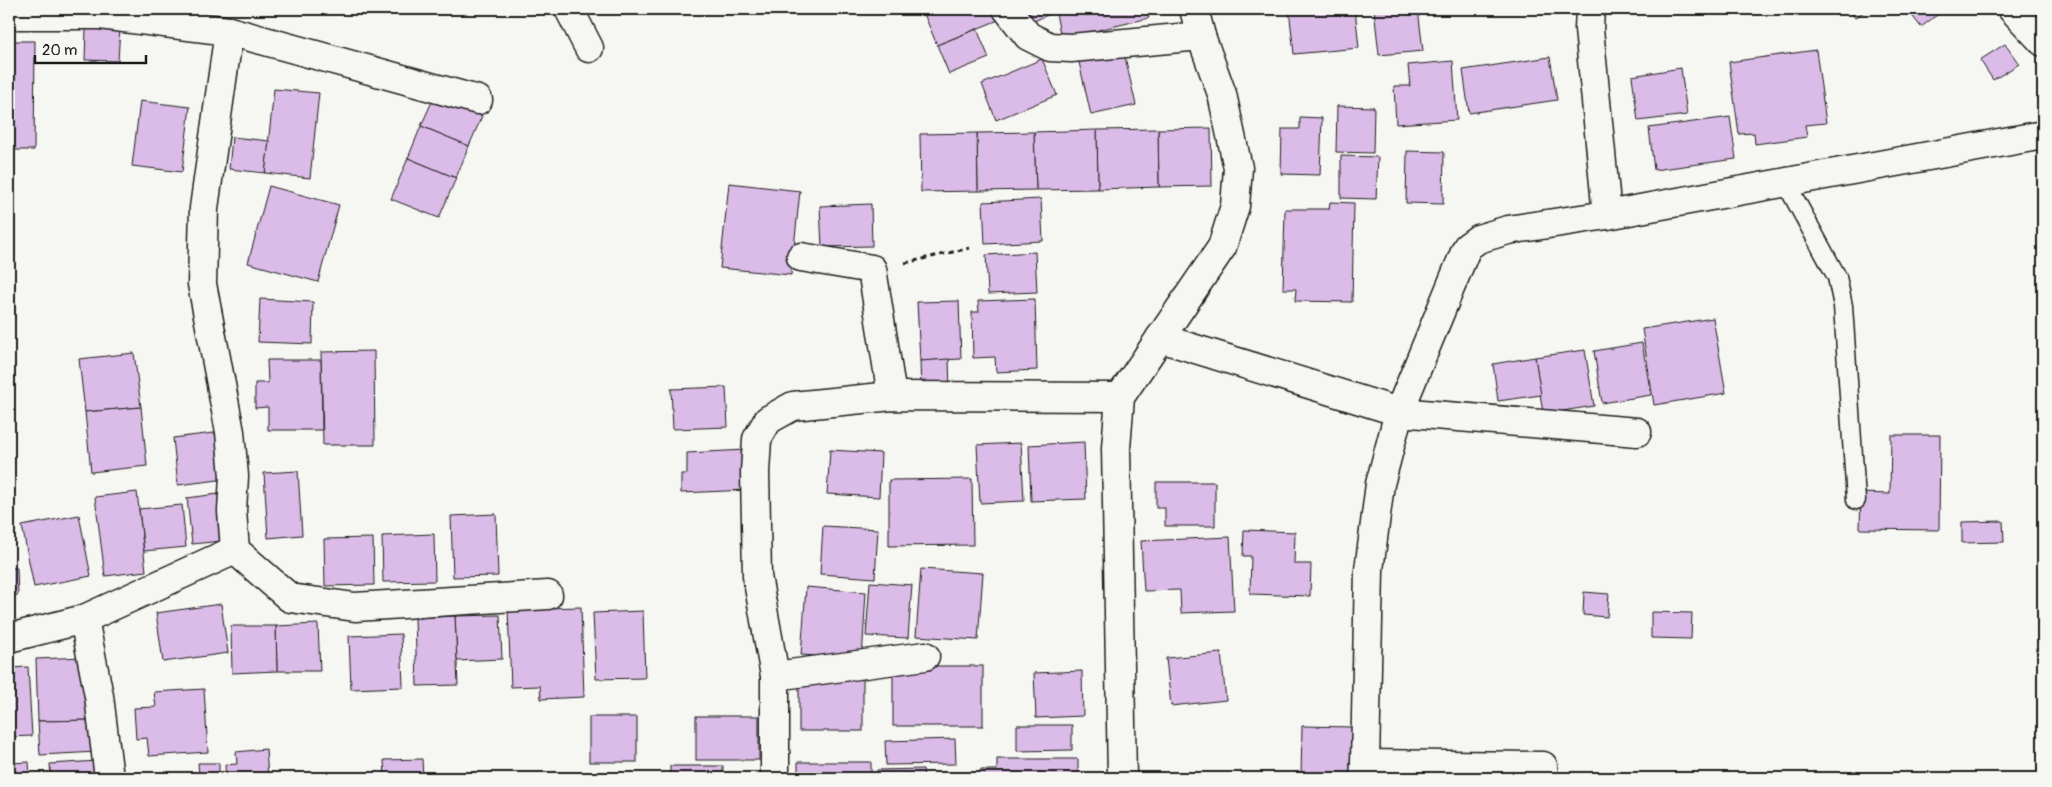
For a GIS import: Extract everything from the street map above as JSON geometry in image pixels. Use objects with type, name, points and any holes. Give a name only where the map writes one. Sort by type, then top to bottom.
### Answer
[{"type":"street","points":[[569,9],[589,48]]},
{"type":"street","points":[[1007,9],[1028,36],[1050,47],[1071,48],[1201,36]]},
{"type":"street","points":[[1122,778],[1116,448],[1120,397],[1222,248],[1235,206],[1238,168],[1222,94],[1201,36],[1194,9]]},
{"type":"street","points":[[1590,9],[1590,29],[1607,215]]},
{"type":"street","points":[[2012,9],[2043,42]]},
{"type":"street","points":[[9,14],[100,14],[229,31],[478,100]]},
{"type":"street","points":[[229,31],[204,208],[202,284],[230,432],[234,476],[232,511],[235,550],[290,598],[356,607],[548,595]]},
{"type":"street","points":[[1543,778],[1543,766],[1364,771],[1369,570],[1380,484],[1399,412],[1468,248],[1478,239],[1508,230],[1607,215],[1786,183],[2043,134]]},
{"type":"street","points":[[801,257],[872,269],[892,396]]},
{"type":"street","points":[[1160,338],[1399,412],[1636,432]]},
{"type":"street","points":[[775,778],[775,676],[757,576],[757,439],[768,420],[793,406],[892,396],[1120,397]]},
{"type":"street","points":[[9,638],[84,620],[235,550]]},
{"type":"street","points":[[84,620],[98,696],[109,778]]},
{"type":"street","points":[[775,676],[925,656]]},
{"type":"lane","points":[[1786,183],[1836,277],[1843,306],[1856,500]]},
{"type":"path","points":[[872,269],[970,248]]},
{"type":"building","points":[[922,9],[997,9],[1001,19],[937,45]]},
{"type":"building","points":[[1023,9],[1060,9],[1030,23]]},
{"type":"building","points":[[1073,9],[1146,9],[1149,18],[1061,39],[1056,13]]},
{"type":"building","points":[[1289,9],[1355,9],[1359,48],[1294,54]]},
{"type":"building","points":[[1374,9],[1418,9],[1423,51],[1379,55]]},
{"type":"building","points":[[1849,9],[1868,9],[1855,18]]},
{"type":"building","points":[[1907,9],[1945,9],[1921,27]]},
{"type":"building","points":[[86,27],[120,27],[118,61],[85,60]]},
{"type":"building","points":[[977,29],[989,58],[949,74],[937,45]]},
{"type":"building","points":[[9,41],[35,41],[34,150],[9,150]]},
{"type":"building","points":[[2005,44],[2019,64],[1993,80],[1980,60]]},
{"type":"building","points":[[1123,48],[1136,105],[1091,115],[1078,58]]},
{"type":"building","points":[[1816,50],[1826,123],[1805,125],[1807,137],[1755,144],[1754,133],[1739,134],[1729,62]]},
{"type":"building","points":[[1550,57],[1557,100],[1469,113],[1463,70]]},
{"type":"building","points":[[1042,59],[1057,95],[996,120],[982,84]]},
{"type":"building","points":[[1453,61],[1457,120],[1396,124],[1394,86],[1410,86],[1408,65]]},
{"type":"building","points":[[1681,68],[1687,115],[1638,121],[1632,76]]},
{"type":"building","points":[[274,89],[319,93],[310,178],[265,173]]},
{"type":"building","points":[[434,97],[482,116],[469,146],[421,126]]},
{"type":"building","points":[[140,101],[190,107],[182,172],[132,166]]},
{"type":"building","points":[[1337,106],[1374,107],[1373,153],[1336,152]]},
{"type":"building","points":[[1300,117],[1322,118],[1320,175],[1281,174],[1282,129],[1300,129]]},
{"type":"building","points":[[1730,117],[1736,159],[1654,170],[1649,128]]},
{"type":"building","points":[[421,126],[469,146],[456,178],[408,158]]},
{"type":"building","points":[[1211,128],[1212,186],[1159,187],[1158,129]]},
{"type":"building","points":[[1158,129],[1159,187],[1098,189],[1097,130]]},
{"type":"building","points":[[1097,130],[1098,189],[1036,190],[1034,132]]},
{"type":"building","points":[[1034,132],[1036,190],[978,191],[977,133]]},
{"type":"building","points":[[977,133],[978,191],[921,192],[920,134]]},
{"type":"building","points":[[232,137],[269,141],[265,173],[229,169]]},
{"type":"building","points":[[1407,151],[1444,152],[1443,204],[1406,203]]},
{"type":"building","points":[[1341,156],[1378,157],[1376,199],[1341,198]]},
{"type":"building","points":[[408,158],[456,178],[439,218],[391,199]]},
{"type":"building","points":[[729,183],[800,191],[791,275],[720,268]]},
{"type":"building","points":[[269,186],[339,205],[318,282],[248,263]]},
{"type":"building","points":[[1041,199],[1043,241],[985,244],[983,202]]},
{"type":"building","points":[[1330,202],[1354,203],[1352,302],[1295,301],[1296,289],[1283,289],[1285,209],[1329,209]]},
{"type":"building","points":[[871,204],[872,246],[822,247],[820,206]]},
{"type":"building","points":[[1035,252],[1037,292],[988,294],[986,255]]},
{"type":"building","points":[[260,299],[313,302],[312,344],[258,342]]},
{"type":"building","points":[[1035,299],[1037,370],[996,372],[995,357],[973,358],[972,312],[979,312],[978,301]]},
{"type":"building","points":[[959,301],[961,359],[920,361],[917,302]]},
{"type":"building","points":[[1713,318],[1726,393],[1654,405],[1642,329]]},
{"type":"building","points":[[1642,343],[1651,395],[1602,403],[1594,351]]},
{"type":"building","points":[[1585,350],[1594,406],[1543,414],[1535,357]]},
{"type":"building","points":[[374,351],[375,445],[323,445],[321,352]]},
{"type":"building","points":[[134,353],[141,407],[85,412],[79,359]]},
{"type":"building","points":[[1535,357],[1541,395],[1498,401],[1493,364]]},
{"type":"building","points":[[949,359],[950,391],[921,392],[920,361]]},
{"type":"building","points":[[267,360],[321,360],[322,430],[268,430],[268,407],[255,408],[255,383],[268,383]]},
{"type":"building","points":[[726,387],[728,427],[673,429],[671,389]]},
{"type":"building","points":[[141,407],[147,466],[91,472],[85,412]]},
{"type":"building","points":[[222,432],[227,479],[178,485],[173,438]]},
{"type":"building","points":[[1891,435],[1940,435],[1939,530],[1860,529],[1861,493],[1890,494]]},
{"type":"building","points":[[1084,442],[1086,499],[1031,501],[1029,445]]},
{"type":"building","points":[[1021,443],[1024,501],[980,503],[977,445]]},
{"type":"building","points":[[746,450],[747,490],[681,493],[681,474],[687,474],[687,453]]},
{"type":"building","points":[[830,450],[881,453],[879,497],[827,494]]},
{"type":"building","points":[[298,471],[302,535],[268,538],[264,473]]},
{"type":"building","points":[[972,479],[973,545],[889,546],[889,480]]},
{"type":"building","points":[[1156,482],[1215,482],[1215,526],[1165,526],[1165,508],[1156,508]]},
{"type":"building","points":[[137,492],[146,571],[105,576],[95,497]]},
{"type":"building","points":[[226,493],[232,540],[192,544],[187,498]]},
{"type":"building","points":[[182,505],[186,547],[144,551],[139,509]]},
{"type":"building","points":[[496,514],[498,576],[453,577],[451,516]]},
{"type":"building","points":[[79,515],[91,576],[34,587],[22,526]]},
{"type":"building","points":[[2003,521],[2004,542],[1962,543],[1962,522]]},
{"type":"building","points":[[823,526],[878,529],[875,578],[820,574]]},
{"type":"building","points":[[1244,530],[1295,532],[1294,564],[1311,564],[1310,596],[1250,594],[1251,556],[1243,556]]},
{"type":"building","points":[[434,534],[435,581],[383,582],[382,536]]},
{"type":"building","points":[[1230,537],[1234,611],[1181,613],[1180,590],[1144,591],[1141,541]]},
{"type":"building","points":[[373,538],[374,585],[325,586],[324,539]]},
{"type":"building","points":[[9,568],[17,568],[18,595],[9,595]]},
{"type":"building","points":[[921,569],[983,573],[978,640],[916,636]]},
{"type":"building","points":[[870,582],[912,585],[908,638],[866,636]]},
{"type":"building","points":[[806,587],[866,592],[862,659],[801,655]]},
{"type":"building","points":[[1584,592],[1609,594],[1607,617],[1583,615]]},
{"type":"building","points":[[221,604],[228,653],[163,662],[156,613]]},
{"type":"building","points":[[581,607],[584,697],[541,699],[540,686],[511,687],[508,609]]},
{"type":"building","points":[[643,611],[645,678],[596,679],[593,613]]},
{"type":"building","points":[[1651,612],[1692,613],[1691,639],[1651,638]]},
{"type":"building","points":[[500,615],[502,659],[457,661],[455,616]]},
{"type":"building","points":[[455,616],[458,685],[417,686],[415,618]]},
{"type":"building","points":[[318,624],[320,671],[277,671],[276,626]]},
{"type":"building","points":[[231,626],[276,626],[277,671],[232,673]]},
{"type":"building","points":[[401,634],[403,687],[351,689],[349,636]]},
{"type":"building","points":[[1221,653],[1226,700],[1171,706],[1166,658]]},
{"type":"building","points":[[84,657],[96,720],[38,721],[36,659]]},
{"type":"building","points":[[893,666],[983,666],[983,726],[893,726]]},
{"type":"building","points":[[28,667],[32,736],[9,737],[9,668]]},
{"type":"building","points":[[1082,671],[1083,716],[1036,718],[1034,673]]},
{"type":"building","points":[[799,678],[863,678],[863,731],[799,731]]},
{"type":"building","points":[[204,689],[208,752],[149,756],[147,738],[136,739],[134,708],[156,707],[154,692]]},
{"type":"building","points":[[696,716],[759,716],[759,760],[696,760]]},
{"type":"building","points":[[589,717],[637,717],[637,762],[589,762]]},
{"type":"building","points":[[96,720],[97,752],[40,755],[38,721]]},
{"type":"building","points":[[1017,725],[1072,725],[1072,750],[1017,751]]},
{"type":"building","points":[[1302,726],[1353,727],[1352,778],[1301,778]]},
{"type":"building","points":[[955,739],[956,764],[886,765],[885,741]]},
{"type":"building","points":[[266,749],[268,778],[226,778],[225,765],[237,764],[236,752]]},
{"type":"building","points":[[422,759],[423,778],[385,778],[384,760]]},
{"type":"building","points":[[997,759],[1078,759],[1078,778],[980,778],[980,770],[997,770]]},
{"type":"building","points":[[98,761],[99,778],[51,778],[50,764]]},
{"type":"building","points":[[29,762],[30,778],[9,778],[9,763]]},
{"type":"building","points":[[798,762],[871,762],[871,778],[798,778]]},
{"type":"building","points":[[198,763],[219,763],[219,778],[173,778],[173,775],[199,775]]},
{"type":"building","points":[[670,766],[723,766],[723,778],[670,778]]},
{"type":"building","points":[[923,769],[924,778],[877,778],[877,770]]}]
